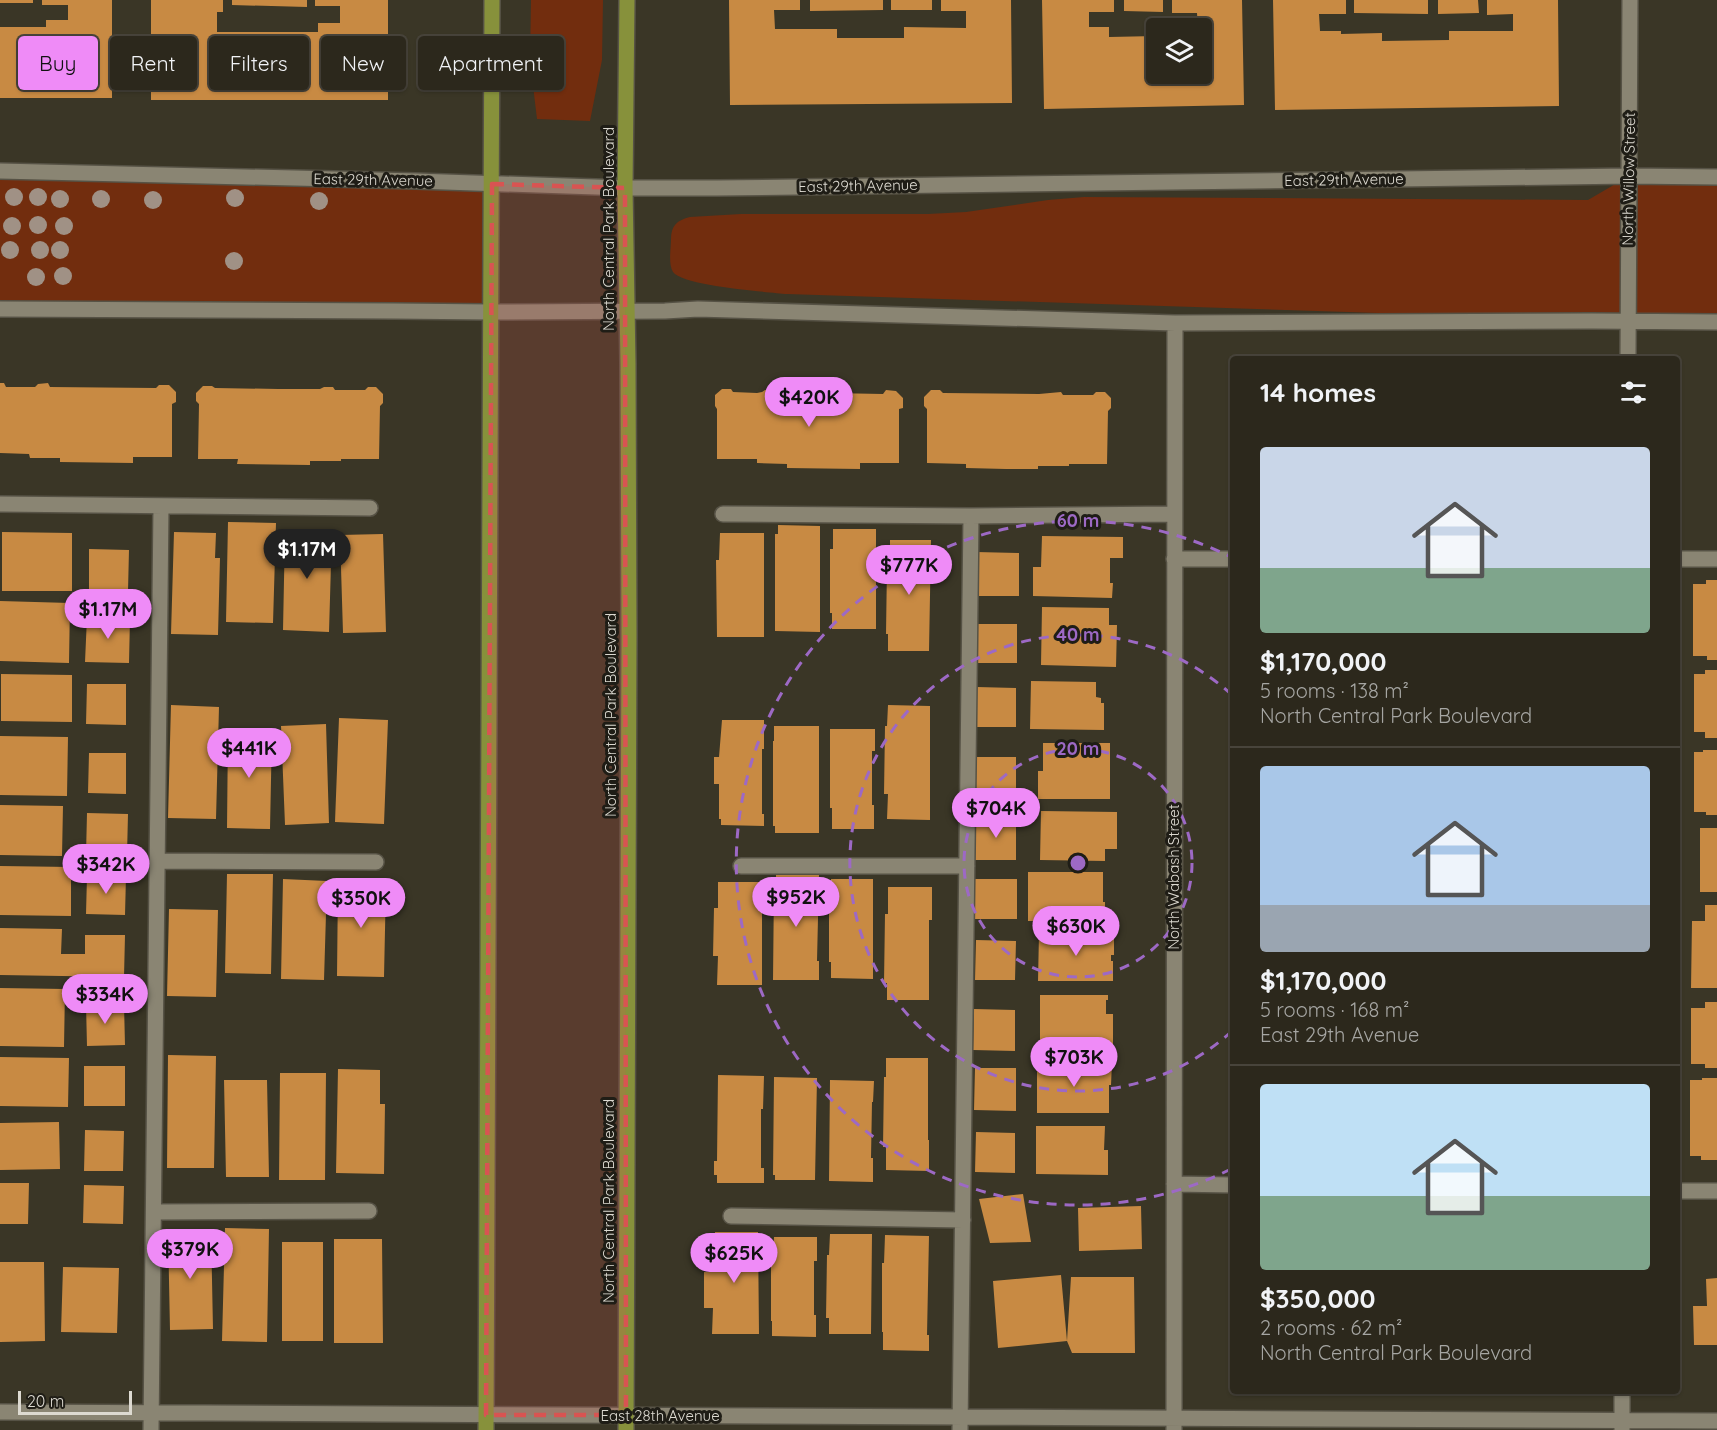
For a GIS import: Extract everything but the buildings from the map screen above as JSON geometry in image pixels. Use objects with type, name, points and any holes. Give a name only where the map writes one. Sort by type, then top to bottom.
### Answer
[{"type":"main road","points":[[486,1422],[492,0]]},
{"type":"main road","name":"North Central Park Boulevard","points":[[626,1423],[629,636],[625,188],[627,0]]},
{"type":"street","name":"North Willow Street","points":[[1628,356],[1630,0]]},
{"type":"street","name":"East 29th Avenue","points":[[0,171],[625,188],[1629,176],[1717,177]]},
{"type":"street","points":[[0,309],[491,312],[698,309],[1175,323],[1717,322]]},
{"type":"street","name":"North Wabash Street","points":[[1174,1424],[1175,323]]},
{"type":"street","points":[[0,504],[370,508]]},
{"type":"street","points":[[151,1430],[161,506]]},
{"type":"street","points":[[723,514],[972,516],[1174,514]]},
{"type":"street","points":[[960,1424],[972,516]]},
{"type":"street","points":[[1174,559],[1230,559]]},
{"type":"street","points":[[1680,559],[1717,559]]},
{"type":"street","points":[[158,861],[376,862]]},
{"type":"street","points":[[741,866],[967,866]]},
{"type":"street","points":[[1174,1184],[1230,1185]]},
{"type":"street","points":[[1680,1191],[1717,1191]]},
{"type":"street","points":[[154,1212],[369,1211]]},
{"type":"street","points":[[731,1216],[963,1220]]},
{"type":"street","points":[[1622,1394],[1622,1425]]},
{"type":"street","name":"East 28th Avenue","points":[[0,1412],[626,1423],[1622,1425],[1717,1421]]},
{"type":"highlighted area","points":[[492,184],[625,188],[626,1415],[486,1415]]},
{"type":"shaded area","points":[[531,0],[603,0],[602,60],[590,121],[537,119],[534,90],[564,90],[564,36],[530,36]]},
{"type":"shaded area","points":[[0,171],[492,184],[491,312],[0,309]]},
{"type":"shaded area","points":[[1629,176],[1717,177],[1717,322],[787,294],[726,288],[692,281],[673,272],[670,260],[671,234],[674,227],[678,222],[690,217],[741,214],[928,214],[966,212],[1084,197],[1588,200]]}]
